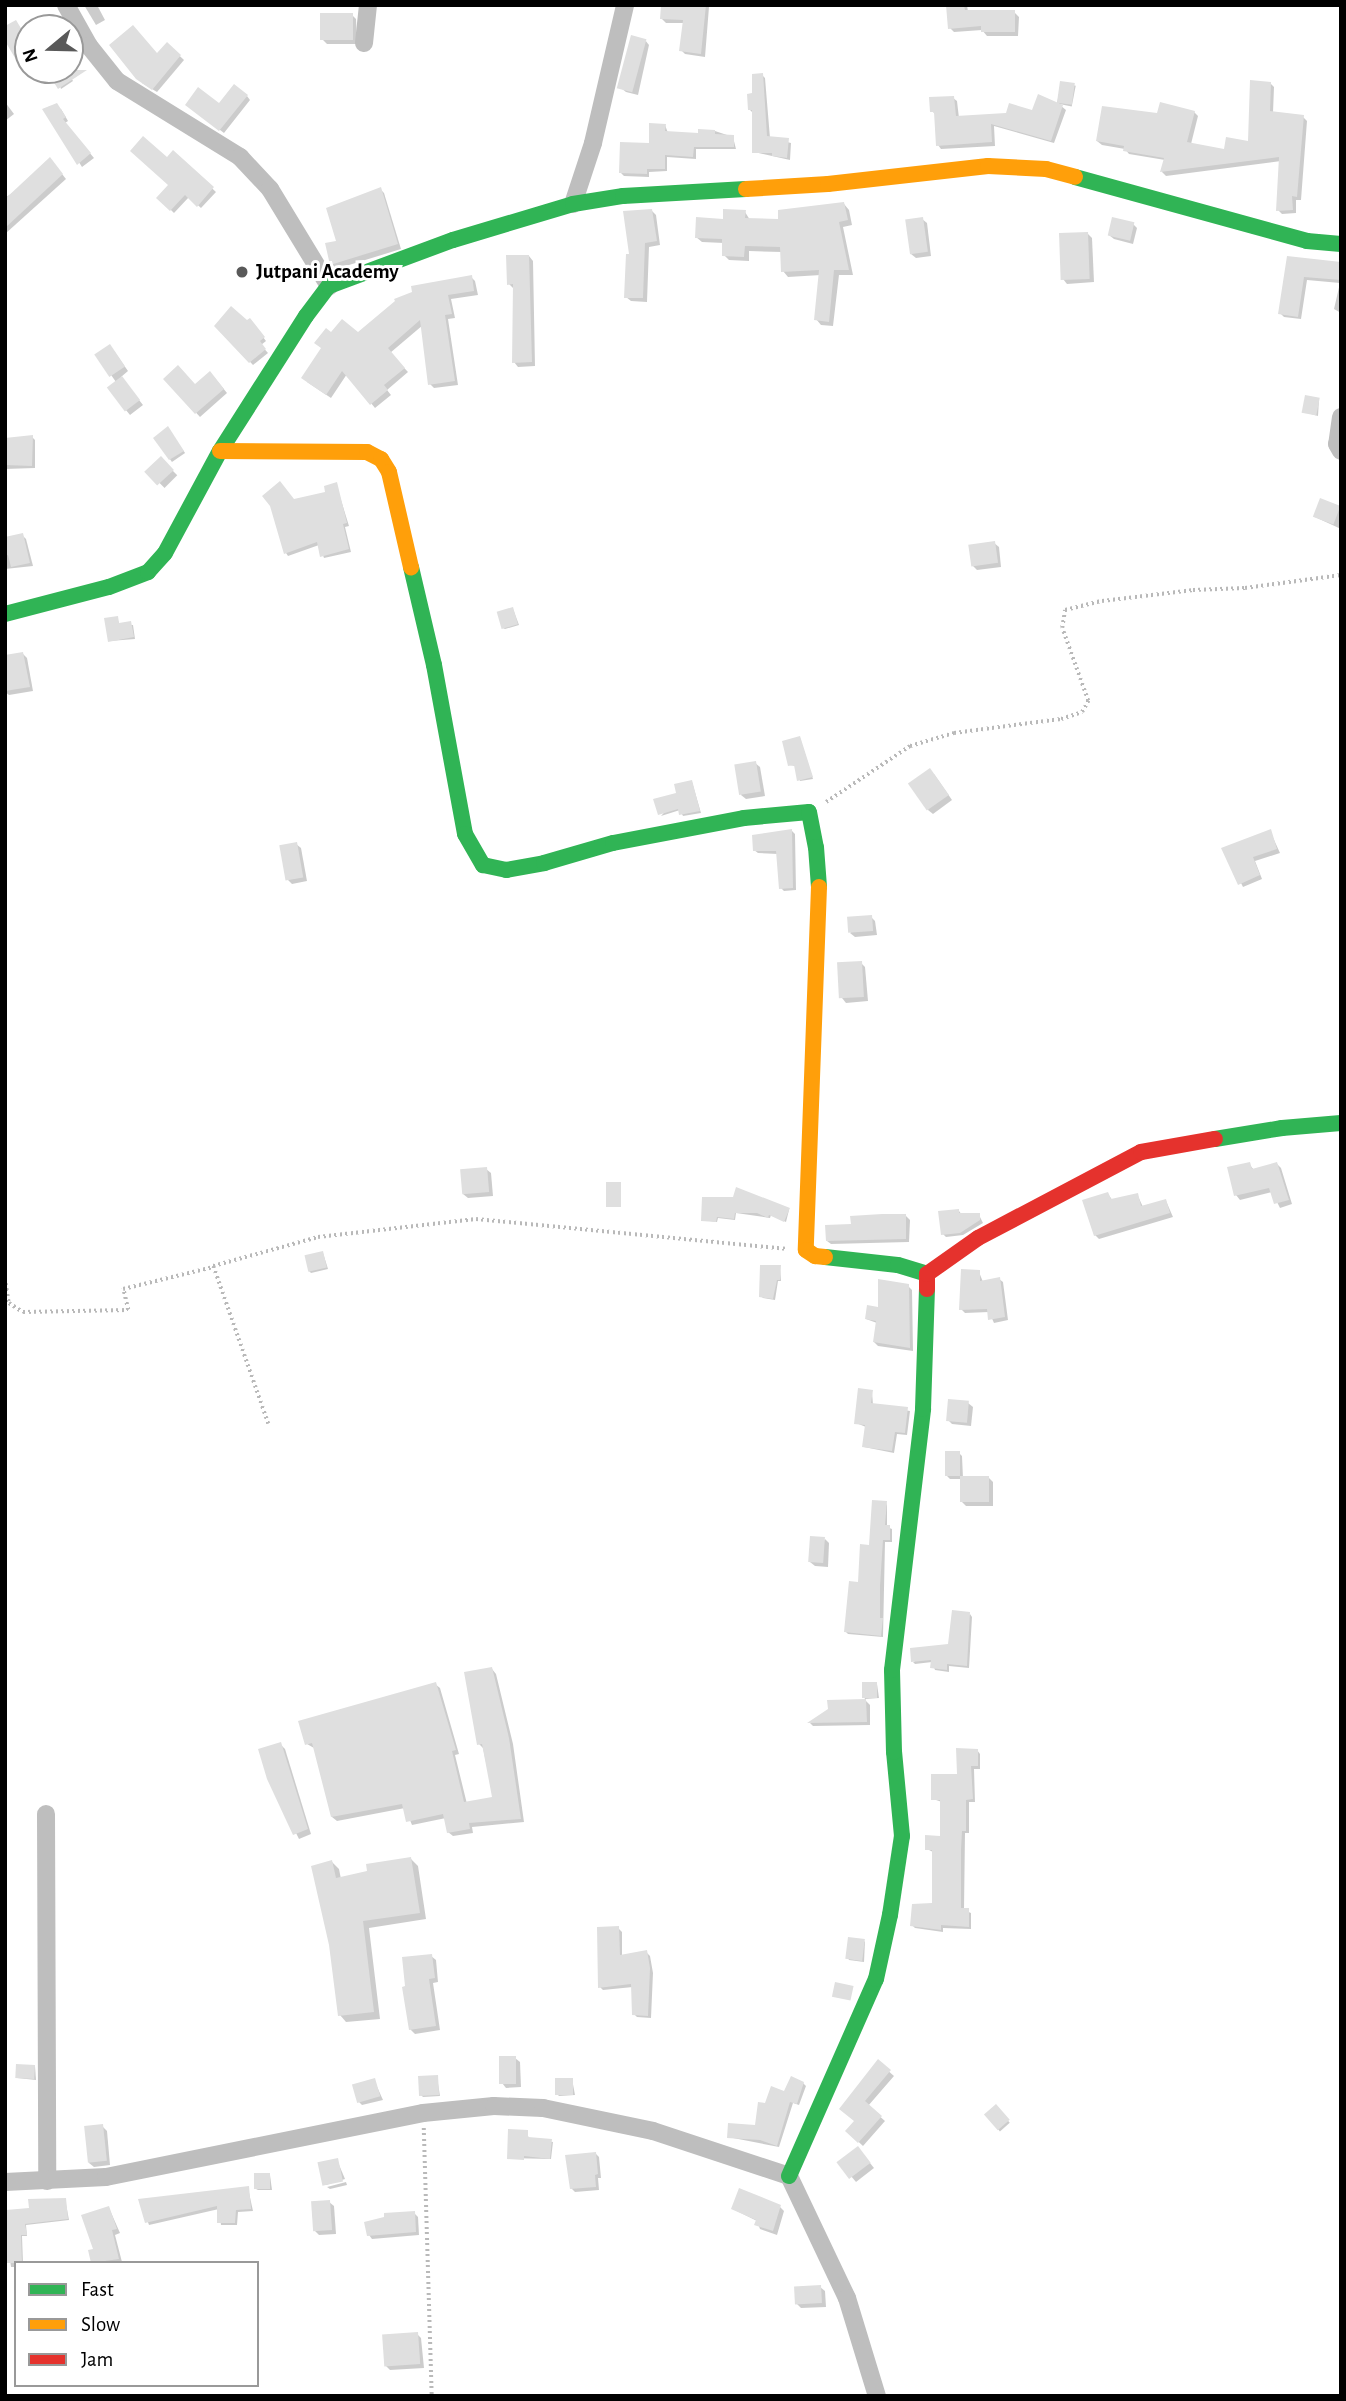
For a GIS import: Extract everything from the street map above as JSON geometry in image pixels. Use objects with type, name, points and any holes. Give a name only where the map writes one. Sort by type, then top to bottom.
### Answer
[{"type":"street","points":[[66,5],[89,46],[117,81],[240,157],[262,181],[299,233],[329,286]]},
{"type":"street","points":[[364,43],[368,5]]},
{"type":"street","points":[[573,204],[593,143],[625,5]]},
{"type":"street","points":[[5,614],[109,587],[148,572],[165,553],[220,451],[306,316],[329,286],[453,240],[573,204],[622,196],[828,184],[988,166],[1046,169],[1307,241],[1341,244]]},
{"type":"street","points":[[1341,416],[1337,443],[1341,451]]},
{"type":"street","points":[[220,451],[367,452],[381,459],[389,472],[434,665],[465,834],[483,865],[506,870],[544,863],[613,843],[744,818],[809,812],[816,847],[820,910],[806,1250],[815,1256],[887,1263],[928,1274]]},
{"type":"street","points":[[928,1274],[978,1238],[1141,1152],[1282,1128],[1341,1123]]},
{"type":"street","points":[[789,2176],[876,1979],[890,1915],[902,1836],[894,1752],[892,1670],[923,1409],[928,1274]]},
{"type":"street","points":[[46,1814],[47,2181]]},
{"type":"street","points":[[5,2182],[106,2177],[423,2113],[494,2106],[543,2108],[653,2131],[789,2176],[847,2298],[877,2396]]},
{"type":"path","points":[[809,812],[910,746],[954,733],[1061,719],[1082,712],[1088,701],[1062,628],[1065,610],[1102,601],[1193,590],[1245,588],[1341,575]]},
{"type":"path","points":[[5,1278],[9,1303],[23,1312],[128,1310],[123,1289],[318,1237],[476,1219],[806,1250]]},
{"type":"path","points":[[213,1266],[268,1423]]},
{"type":"path","points":[[423,2113],[432,2396]]},
{"type":"building","points":[[661,5],[706,5],[701,54],[679,51],[683,20],[660,19]]},
{"type":"building","points":[[946,5],[964,5],[965,10],[1015,10],[1015,32],[981,32],[981,26],[948,29]]},
{"type":"building","points":[[320,13],[353,13],[353,40],[320,40]]},
{"type":"building","points":[[14,21],[14,56],[5,41],[5,26]]},
{"type":"building","points":[[133,25],[157,53],[167,42],[181,55],[152,90],[136,79],[109,45]]},
{"type":"building","points":[[631,35],[646,39],[632,92],[617,88]]},
{"type":"building","points":[[763,73],[767,136],[789,138],[787,158],[772,156],[772,153],[752,153],[752,110],[748,110],[747,94],[752,93],[752,74]]},
{"type":"building","points":[[1250,80],[1271,82],[1270,111],[1304,115],[1297,197],[1292,196],[1293,210],[1276,211],[1279,157],[1160,172],[1164,158],[1123,151],[1124,146],[1096,141],[1102,106],[1157,113],[1160,102],[1195,111],[1187,142],[1224,149],[1226,137],[1248,141]]},
{"type":"building","points":[[1060,81],[1075,83],[1072,105],[1057,103]]},
{"type":"building","points":[[234,84],[248,95],[219,131],[185,105],[198,87],[219,103]]},
{"type":"building","points":[[1038,94],[1063,105],[1051,141],[991,124],[992,142],[936,146],[934,112],[930,112],[929,97],[954,96],[956,116],[1006,113],[1009,103],[1032,110]]},
{"type":"building","points":[[57,103],[66,117],[63,119],[91,153],[77,165],[42,109]]},
{"type":"building","points":[[649,123],[666,124],[665,131],[698,133],[698,129],[715,130],[715,134],[734,135],[734,147],[694,147],[693,157],[665,155],[665,169],[647,169],[647,174],[619,173],[620,142],[649,143]]},
{"type":"building","points":[[143,136],[167,157],[173,150],[214,187],[197,207],[185,195],[170,211],[156,198],[168,185],[130,151]]},
{"type":"building","points":[[50,157],[63,174],[5,228],[5,199]]},
{"type":"building","points":[[381,187],[398,244],[330,265],[325,243],[336,241],[326,208]]},
{"type":"building","points":[[844,202],[848,220],[839,222],[849,270],[834,270],[829,322],[814,320],[819,270],[781,272],[780,247],[745,246],[744,257],[722,256],[722,239],[695,238],[696,217],[723,219],[723,209],[746,210],[745,218],[778,219],[778,210]]},
{"type":"building","points":[[652,209],[657,241],[645,243],[643,298],[624,298],[626,254],[629,254],[623,211]]},
{"type":"building","points":[[923,217],[928,252],[910,254],[905,220]]},
{"type":"building","points":[[1112,217],[1134,222],[1130,241],[1108,236]]},
{"type":"building","points":[[1088,232],[1090,279],[1061,280],[1059,233]]},
{"type":"building","points":[[506,255],[529,255],[532,362],[512,363],[513,284],[507,285]]},
{"type":"building","points":[[1287,256],[1341,262],[1341,280],[1304,277],[1298,317],[1278,314]]},
{"type":"building","points":[[472,275],[474,291],[448,295],[452,314],[445,315],[455,381],[428,385],[420,320],[388,348],[405,368],[384,385],[388,390],[370,405],[342,371],[326,395],[301,378],[321,348],[314,343],[326,328],[331,332],[342,319],[358,332],[395,301],[394,299],[412,292],[411,286]]},
{"type":"building","points":[[231,306],[247,320],[250,318],[265,337],[260,341],[266,349],[249,363],[214,326]]},
{"type":"building","points":[[110,344],[125,366],[109,377],[94,355]]},
{"type":"building","points":[[178,365],[195,384],[210,371],[224,389],[195,414],[163,379]]},
{"type":"building","points":[[122,376],[140,400],[125,411],[107,387]]},
{"type":"building","points":[[1305,395],[1320,398],[1316,416],[1302,413]]},
{"type":"building","points":[[168,426],[184,451],[169,460],[153,438]]},
{"type":"building","points":[[33,435],[32,466],[5,465],[5,438]]},
{"type":"building","points":[[161,456],[174,470],[157,486],[144,472]]},
{"type":"building","points":[[280,481],[294,499],[325,492],[324,486],[337,482],[347,523],[343,524],[349,549],[320,557],[317,542],[284,554],[270,506],[262,496]]},
{"type":"building","points":[[1320,498],[1341,506],[1333,525],[1313,517]]},
{"type":"building","points":[[23,533],[30,563],[11,567],[8,555],[5,556],[5,537]]},
{"type":"building","points":[[995,541],[998,563],[971,567],[968,545]]},
{"type":"building","points":[[513,607],[518,624],[502,629],[497,612]]},
{"type":"building","points":[[118,616],[119,623],[131,621],[134,637],[108,642],[104,618]]},
{"type":"building","points":[[23,652],[30,687],[5,691],[5,655]]},
{"type":"building","points":[[800,736],[813,777],[797,781],[794,765],[788,766],[782,741]]},
{"type":"building","points":[[756,761],[761,792],[739,795],[734,764]]},
{"type":"building","points":[[930,768],[949,795],[927,811],[908,783]]},
{"type":"building","points":[[692,780],[700,811],[679,815],[678,809],[658,815],[653,799],[676,793],[674,784]]},
{"type":"building","points":[[792,829],[793,888],[779,889],[776,851],[753,851],[752,835]]},
{"type":"building","points":[[1271,829],[1277,849],[1253,857],[1260,875],[1238,885],[1221,848]]},
{"type":"building","points":[[297,842],[303,877],[286,881],[279,845]]},
{"type":"building","points":[[872,915],[873,931],[848,933],[847,917]]},
{"type":"building","points":[[862,961],[864,997],[839,998],[837,962]]},
{"type":"building","points":[[1250,1162],[1252,1169],[1277,1162],[1289,1200],[1274,1204],[1269,1188],[1234,1196],[1227,1167]]},
{"type":"building","points":[[487,1167],[489,1192],[462,1194],[460,1169]]},
{"type":"building","points":[[606,1182],[621,1182],[621,1207],[606,1207]]},
{"type":"building","points":[[736,1187],[790,1208],[784,1222],[757,1213],[735,1213],[734,1219],[717,1217],[716,1222],[701,1221],[702,1197],[733,1197]]},
{"type":"building","points":[[1108,1192],[1111,1199],[1138,1193],[1141,1206],[1166,1199],[1170,1213],[1094,1236],[1082,1200]]},
{"type":"building","points":[[959,1209],[959,1213],[980,1213],[980,1220],[960,1233],[941,1235],[938,1211]]},
{"type":"building","points":[[906,1214],[906,1239],[826,1241],[825,1225],[851,1224],[850,1216]]},
{"type":"building","points":[[323,1251],[327,1268],[308,1272],[304,1255]]},
{"type":"building","points":[[760,1265],[781,1265],[780,1280],[777,1280],[773,1299],[759,1297]]},
{"type":"building","points":[[961,1269],[980,1270],[980,1281],[1000,1277],[1005,1317],[988,1320],[987,1309],[959,1310]]},
{"type":"building","points":[[878,1279],[909,1284],[910,1348],[873,1342],[876,1321],[865,1319],[867,1305],[878,1307]]},
{"type":"building","points":[[858,1388],[873,1390],[871,1403],[908,1407],[905,1433],[895,1432],[892,1451],[862,1447],[865,1425],[854,1424]]},
{"type":"building","points":[[948,1399],[969,1401],[967,1423],[946,1421]]},
{"type":"building","points":[[945,1451],[960,1451],[960,1476],[945,1476]]},
{"type":"building","points":[[960,1476],[989,1476],[989,1502],[960,1502]]},
{"type":"building","points":[[872,1500],[887,1501],[885,1525],[890,1525],[890,1540],[883,1540],[881,1636],[844,1632],[849,1581],[858,1582],[860,1544],[869,1545]]},
{"type":"building","points":[[810,1536],[825,1537],[823,1563],[808,1562]]},
{"type":"building","points":[[952,1610],[970,1612],[967,1666],[947,1664],[947,1670],[930,1668],[931,1660],[911,1662],[910,1648],[948,1644]]},
{"type":"building","points":[[492,1667],[509,1738],[521,1819],[469,1823],[470,1829],[447,1833],[443,1814],[406,1822],[402,1804],[331,1817],[312,1743],[305,1745],[298,1721],[436,1682],[456,1750],[452,1751],[464,1802],[492,1797],[482,1744],[477,1745],[464,1672]]},
{"type":"building","points":[[862,1682],[877,1682],[877,1698],[862,1698]]},
{"type":"building","points":[[866,1699],[867,1722],[807,1723],[828,1709],[827,1700]]},
{"type":"building","points":[[281,1742],[308,1829],[293,1835],[267,1779],[258,1749]]},
{"type":"building","points":[[956,1748],[978,1749],[978,1766],[971,1766],[973,1799],[966,1800],[966,1831],[962,1831],[961,1850],[961,1908],[969,1908],[969,1927],[941,1925],[941,1930],[910,1926],[912,1904],[932,1903],[932,1850],[925,1850],[925,1835],[940,1836],[940,1800],[931,1800],[931,1774],[957,1774]]},
{"type":"building","points":[[411,1857],[420,1913],[363,1921],[374,2012],[338,2016],[329,1945],[311,1866],[332,1860],[336,1878],[367,1871],[366,1864]]},
{"type":"building","points":[[619,1926],[620,1955],[647,1950],[650,1968],[648,2016],[632,2015],[631,1984],[598,1988],[597,1927]]},
{"type":"building","points":[[848,1937],[865,1939],[862,1961],[845,1959]]},
{"type":"building","points":[[432,1954],[435,1978],[429,1979],[436,2026],[409,2030],[402,1987],[405,1986],[402,1957]]},
{"type":"building","points":[[835,1982],[854,1986],[850,2001],[832,1997]]},
{"type":"building","points":[[499,2056],[516,2056],[516,2084],[499,2084]]},
{"type":"building","points":[[878,2059],[891,2070],[865,2101],[882,2116],[858,2143],[845,2131],[854,2121],[839,2109]]},
{"type":"building","points":[[16,2064],[35,2065],[34,2079],[15,2078]]},
{"type":"building","points":[[438,2075],[439,2095],[419,2096],[418,2076]]},
{"type":"building","points":[[791,2076],[804,2082],[797,2104],[790,2102],[777,2146],[760,2140],[727,2138],[728,2123],[755,2125],[758,2102],[765,2103],[771,2086],[784,2091]]},
{"type":"building","points":[[375,2078],[380,2096],[357,2103],[352,2085]]},
{"type":"building","points":[[555,2078],[573,2078],[573,2095],[555,2095]]},
{"type":"building","points":[[996,2104],[1010,2120],[998,2130],[984,2114]]},
{"type":"building","points":[[103,2124],[107,2161],[88,2163],[84,2126]]},
{"type":"building","points":[[508,2129],[528,2130],[528,2137],[552,2139],[550,2159],[524,2156],[524,2160],[507,2159]]},
{"type":"building","points":[[858,2146],[871,2163],[849,2179],[836,2162]]},
{"type":"building","points":[[596,2152],[596,2187],[570,2189],[565,2155]]},
{"type":"building","points":[[338,2158],[343,2181],[322,2186],[317,2162]]},
{"type":"building","points":[[254,2173],[270,2173],[270,2189],[254,2189]]},
{"type":"building","points":[[249,2186],[251,2209],[236,2210],[235,2223],[217,2223],[217,2206],[145,2223],[138,2199]]},
{"type":"building","points":[[739,2188],[781,2205],[773,2231],[754,2225],[756,2220],[731,2209]]},
{"type":"building","points":[[66,2198],[68,2219],[25,2224],[27,2235],[21,2235],[22,2261],[5,2263],[6,2210],[29,2208],[28,2199]]},
{"type":"building","points":[[330,2200],[332,2230],[313,2231],[311,2201]]},
{"type":"building","points":[[109,2206],[117,2229],[112,2230],[119,2259],[91,2261],[88,2250],[93,2249],[81,2215]]},
{"type":"building","points":[[415,2211],[416,2232],[367,2236],[364,2222],[384,2217],[384,2213]]},
{"type":"building","points":[[821,2285],[822,2303],[795,2304],[794,2286]]},
{"type":"building","points":[[418,2332],[420,2364],[384,2366],[382,2335]]},
{"type":"traffic: fast","points":[[1075,177],[1307,241],[1341,244]]},
{"type":"traffic: fast","points":[[5,614],[109,587],[148,572],[165,553],[220,451],[306,316],[329,286],[453,240],[573,204],[623,196],[746,189]]},
{"type":"traffic: fast","points":[[411,567],[434,665],[465,834],[483,865],[506,870],[544,863],[613,843],[744,818],[809,812],[816,847],[819,887]]},
{"type":"traffic: fast","points":[[1215,1139],[1282,1128],[1341,1123]]},
{"type":"traffic: fast","points":[[825,1257],[898,1265],[927,1274]]},
{"type":"traffic: fast","points":[[789,2176],[876,1979],[890,1915],[902,1836],[894,1752],[892,1670],[923,1409],[927,1289]]},
{"type":"traffic: slow","points":[[746,189],[828,184],[988,166],[1046,169],[1075,177]]},
{"type":"traffic: slow","points":[[220,451],[367,452],[381,459],[389,472],[411,567]]},
{"type":"traffic: slow","points":[[819,887],[806,1250],[815,1256],[825,1257]]},
{"type":"traffic: jam","points":[[927,1289],[927,1274],[978,1238],[1141,1152],[1215,1139]]},
{"type":"place","name":"Jutpani Academy","points":[[242,272]]}]
